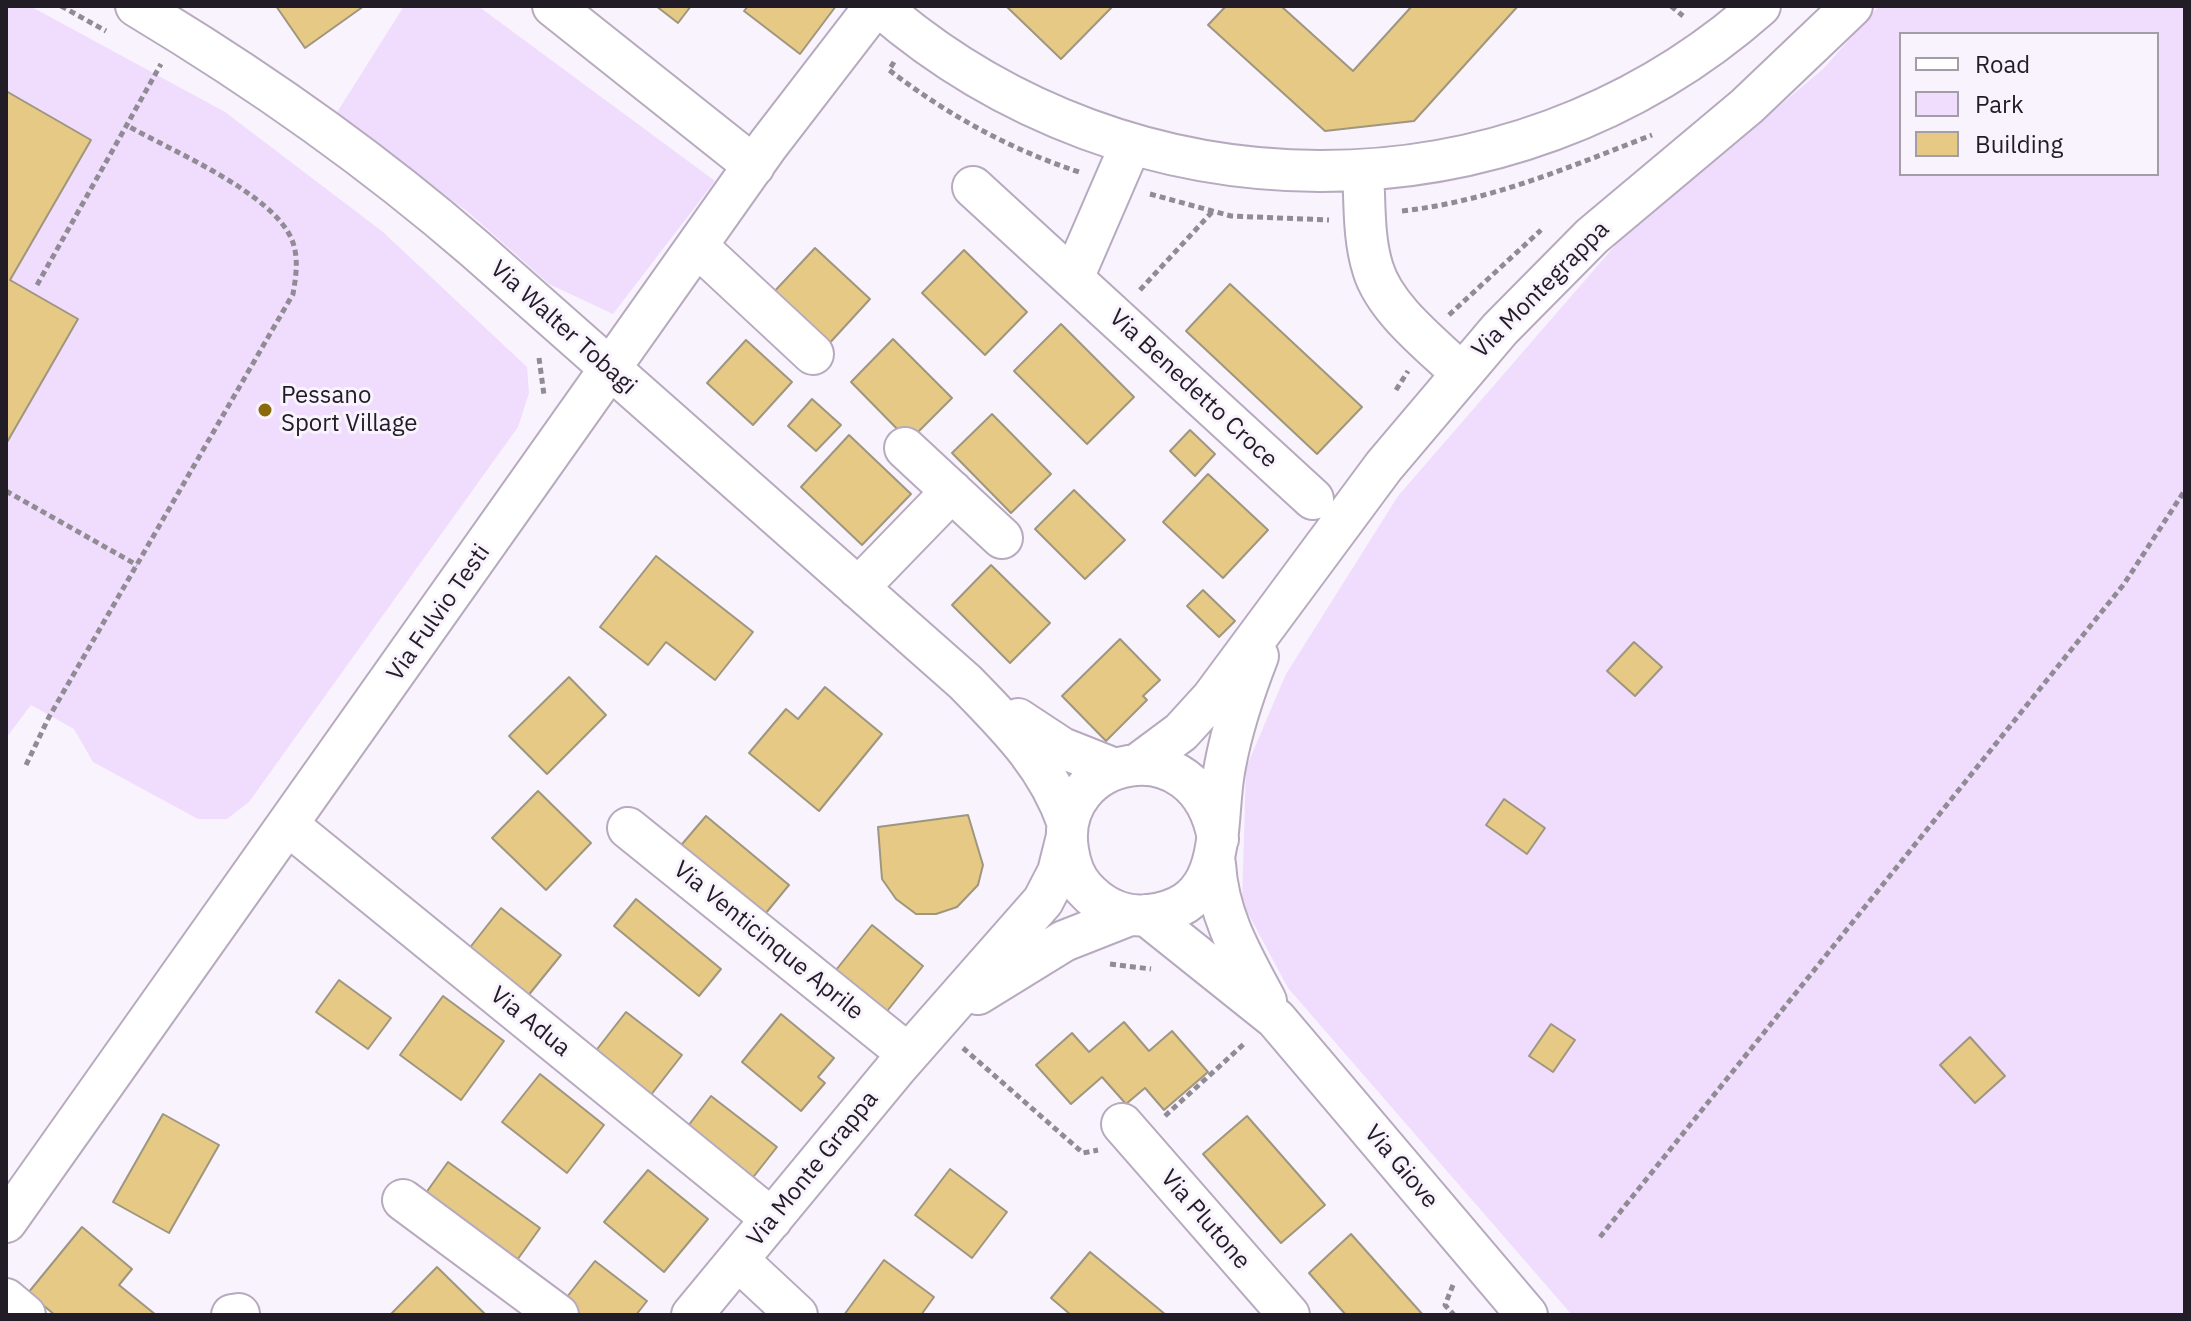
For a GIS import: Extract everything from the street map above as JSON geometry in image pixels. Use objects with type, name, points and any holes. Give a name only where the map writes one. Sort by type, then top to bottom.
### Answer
[{"type":"street","points":[[553,6],[754,166]]},
{"type":"street","points":[[877,6],[913,35],[985,83],[1057,118],[1131,144],[1229,166],[1311,172],[1363,170],[1454,158],[1565,125],[1656,80],[1698,54],[1760,6]]},
{"type":"street","name":"Via Fulvio Testi","points":[[6,1222],[754,166],[877,6]]},
{"type":"street","name":"Via Montegrappa","points":[[1126,766],[1190,723],[1364,492],[1460,372],[1592,236],[1735,117],[1852,6]]},
{"type":"street","name":"Via Walter Tobagi","points":[[124,20],[166,55],[317,123],[407,190],[965,682],[1035,757],[1054,788],[1067,832]]},
{"type":"street","points":[[1073,278],[1131,144]]},
{"type":"street","points":[[1363,170],[1368,247],[1376,279],[1399,309],[1460,372]]},
{"type":"street","name":"Via Benedetto Croce","points":[[973,187],[1313,499]]},
{"type":"street","points":[[697,246],[813,354]]},
{"type":"street","points":[[905,448],[1002,538]]},
{"type":"street","points":[[858,588],[952,491]]},
{"type":"street","name":"Via Montegrappa","points":[[1216,851],[1221,787],[1232,733],[1274,615]]},
{"type":"street","name":"Via Walter Tobagi","points":[[965,682],[1051,741],[1126,766]]},
{"type":"street","points":[[1126,766],[1162,766],[1184,776],[1202,793],[1214,815],[1216,851],[1203,886],[1185,903],[1163,913],[1138,915],[1115,912],[1095,900],[1079,883],[1069,862],[1067,832],[1080,797],[1095,780],[1126,766]]},
{"type":"street","name":"Via Adua","points":[[288,825],[772,1219]]},
{"type":"street","name":"Via Venticinque Aprile","points":[[628,828],[908,1054]]},
{"type":"street","name":"Via Monte Grappa","points":[[692,1315],[934,1023],[1043,901],[1058,872],[1067,832]]},
{"type":"street","name":"Via Giove","points":[[1216,851],[1218,897],[1232,936],[1276,1019],[1511,1310]]},
{"type":"street","name":"Via Giove","points":[[1138,915],[1276,1019]]},
{"type":"street","name":"Via Monte Grappa","points":[[934,1023],[1054,946],[1138,915]]},
{"type":"street","name":"Via Plutone","points":[[1122,1124],[1289,1315]]},
{"type":"street","points":[[403,1200],[558,1315]]},
{"type":"street","points":[[738,1260],[797,1315]]},
{"type":"street","points":[[6,1299],[25,1315]]},
{"type":"path","points":[[61,6],[124,20]]},
{"type":"path","points":[[37,285],[166,55]]},
{"type":"path","points":[[26,765],[293,294],[298,267],[292,240],[264,202],[128,126]]},
{"type":"path","points":[[1115,317],[1213,211]]},
{"type":"path","points":[[537,354],[542,362],[544,394],[540,406]]},
{"type":"path","points":[[1600,1237],[2124,584],[2185,490]]},
{"type":"path","points":[[6,491],[137,565]]},
{"type":"path","points":[[1097,963],[1157,970]]},
{"type":"path","points":[[1453,1276],[1454,1290],[1445,1305],[1454,1315]]},
{"type":"green space","name":"Pessano Sport Village","points":[[6,6],[30,6],[225,112],[383,232],[527,367],[529,393],[518,427],[249,802],[227,819],[198,819],[93,762],[74,729],[31,705],[6,738]]},
{"type":"green space","points":[[404,6],[478,6],[715,181],[613,314],[549,284],[468,212],[336,114]]},
{"type":"green space","points":[[1879,6],[2185,6],[2185,1315],[1572,1315],[1288,988],[1242,902],[1246,768],[1286,674],[1398,496],[1619,241],[1823,69]]},
{"type":"building","points":[[276,6],[364,6],[305,48]]},
{"type":"building","points":[[656,6],[691,6],[678,23]]},
{"type":"building","points":[[748,6],[836,6],[800,54],[744,11]]},
{"type":"building","points":[[1006,6],[1113,6],[1061,59]]},
{"type":"building","points":[[1226,6],[1281,6],[1353,71],[1412,6],[1518,6],[1414,121],[1325,131],[1208,25]]},
{"type":"building","points":[[6,91],[91,140],[10,280],[78,319],[6,444]]},
{"type":"building","points":[[815,248],[870,299],[826,347],[771,295]]},
{"type":"building","points":[[964,250],[1027,312],[985,355],[922,293]]},
{"type":"building","points":[[1230,284],[1362,407],[1317,454],[1186,331]]},
{"type":"building","points":[[1061,324],[1134,397],[1087,444],[1014,371]]},
{"type":"building","points":[[893,339],[952,398],[909,441],[851,382]]},
{"type":"building","points":[[746,340],[792,382],[753,425],[707,383]]},
{"type":"building","points":[[812,399],[841,425],[816,451],[788,426]]},
{"type":"building","points":[[992,414],[1051,474],[1011,513],[952,453]]},
{"type":"building","points":[[1190,430],[1215,454],[1195,476],[1170,451]]},
{"type":"building","points":[[849,435],[911,494],[862,545],[801,487]]},
{"type":"building","points":[[1208,474],[1268,530],[1223,578],[1163,522]]},
{"type":"building","points":[[1074,490],[1125,540],[1085,579],[1035,529]]},
{"type":"building","points":[[656,556],[753,632],[715,680],[666,642],[648,665],[600,627]]},
{"type":"building","points":[[991,565],[1050,623],[1010,663],[952,605]]},
{"type":"building","points":[[1203,590],[1235,621],[1219,637],[1187,606]]},
{"type":"building","points":[[1120,639],[1160,680],[1143,696],[1147,700],[1106,741],[1062,696]]},
{"type":"building","points":[[1634,642],[1662,667],[1635,696],[1607,671]]},
{"type":"building","points":[[569,677],[606,715],[547,774],[509,736]]},
{"type":"building","points":[[825,687],[882,734],[819,811],[749,753],[786,709],[798,719]]},
{"type":"building","points":[[538,791],[591,843],[546,890],[492,838]]},
{"type":"building","points":[[1504,799],[1545,828],[1527,854],[1486,825]]},
{"type":"building","points":[[968,815],[983,865],[978,885],[957,907],[936,914],[916,914],[896,899],[882,879],[878,827]]},
{"type":"building","points":[[706,816],[789,885],[761,919],[677,850]]},
{"type":"building","points":[[636,899],[721,969],[699,996],[614,926]]},
{"type":"building","points":[[501,908],[561,955],[527,997],[468,950]]},
{"type":"building","points":[[872,925],[923,966],[884,1015],[832,975]]},
{"type":"building","points":[[339,980],[391,1018],[368,1049],[316,1012]]},
{"type":"building","points":[[443,996],[504,1041],[461,1100],[400,1055]]},
{"type":"building","points":[[626,1012],[682,1055],[647,1100],[591,1057]]},
{"type":"building","points":[[781,1014],[834,1058],[818,1077],[825,1083],[801,1111],[742,1062]]},
{"type":"building","points":[[1124,1022],[1149,1051],[1172,1031],[1208,1072],[1164,1110],[1145,1088],[1126,1104],[1102,1077],[1071,1104],[1036,1065],[1072,1033],[1089,1052]]},
{"type":"building","points":[[1551,1024],[1575,1040],[1553,1072],[1529,1056]]},
{"type":"building","points":[[1970,1037],[2005,1076],[1975,1103],[1940,1065]]},
{"type":"building","points":[[540,1074],[604,1125],[567,1173],[502,1122]]},
{"type":"building","points":[[711,1096],[777,1147],[751,1180],[685,1130]]},
{"type":"building","points":[[163,1114],[219,1145],[169,1233],[113,1202]]},
{"type":"building","points":[[1247,1116],[1325,1205],[1281,1243],[1203,1154]]},
{"type":"building","points":[[448,1162],[540,1228],[510,1270],[418,1204]]},
{"type":"building","points":[[950,1169],[1007,1212],[972,1258],[915,1215]]},
{"type":"building","points":[[648,1170],[708,1219],[664,1272],[604,1222]]},
{"type":"building","points":[[82,1227],[132,1269],[119,1285],[156,1315],[55,1315],[28,1293]]},
{"type":"building","points":[[1351,1234],[1423,1315],[1346,1315],[1309,1273]]},
{"type":"building","points":[[1090,1252],[1166,1315],[1071,1315],[1051,1298]]},
{"type":"building","points":[[884,1260],[934,1297],[921,1315],[844,1315]]},
{"type":"building","points":[[595,1261],[647,1301],[636,1315],[572,1315],[560,1306]]},
{"type":"building","points":[[437,1267],[486,1315],[390,1315]]},
{"type":"place","name":"Pessano Sport Village","points":[[265,410]]}]
